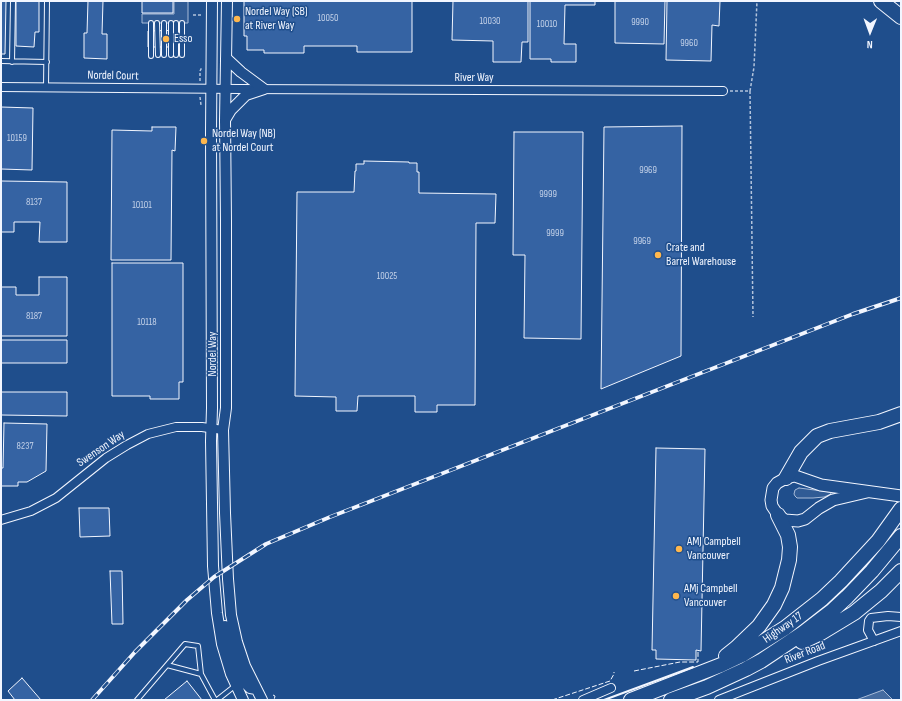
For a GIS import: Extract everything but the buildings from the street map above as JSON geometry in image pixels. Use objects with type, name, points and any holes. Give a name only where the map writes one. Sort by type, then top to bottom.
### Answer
[{"type":"highway","points":[[881,1],[901,17]]},
{"type":"highway","points":[[892,1],[901,6]]},
{"type":"highway","points":[[786,478],[801,452],[817,436],[830,430],[879,422],[901,414]]},
{"type":"highway","name":"Highway 17","points":[[632,700],[695,676],[742,655],[770,638],[803,614],[841,581],[878,541],[901,508]]},
{"type":"highway","points":[[695,676],[724,657],[740,644],[759,626],[774,605],[782,588],[790,547],[788,535],[778,515]]},
{"type":"highway","name":"Highway 17","points":[[671,700],[728,678],[761,661],[803,633],[833,610],[872,571],[901,536]]},
{"type":"highway","points":[[761,661],[821,633],[854,613],[881,591],[901,571]]},
{"type":"main road","points":[[867,492],[833,500],[801,520],[789,521],[778,515],[771,503],[773,488],[777,483],[786,478],[799,477],[821,485],[901,496]]},
{"type":"street","name":"Nordel Way","points":[[212,1],[211,515],[213,566],[218,621],[222,644],[231,674],[243,700]]},
{"type":"street","name":"Nordel Way","points":[[227,1],[225,89],[225,521],[231,615],[245,666],[262,700]]},
{"type":"street","points":[[226,58],[240,72],[264,89]]},
{"type":"street","name":"Nordel Court","points":[[1,86],[225,89]]},
{"type":"street","name":"River Way","points":[[225,89],[722,91]]},
{"type":"street","points":[[225,120],[231,110],[246,95],[264,89]]},
{"type":"street","name":"Swenson Way","points":[[1,520],[31,511],[56,498],[106,458],[148,434],[176,427],[202,427],[224,430]]},
{"type":"street","points":[[874,641],[868,630],[869,621],[871,618],[881,616],[901,617]]},
{"type":"street","points":[[218,621],[226,627],[238,669],[245,683],[250,688],[256,689]]},
{"type":"street","name":"River Road","points":[[719,700],[818,661],[901,631]]},
{"type":"street","points":[[583,700],[611,688]]},
{"type":"lane","points":[[12,62],[13,1]]},
{"type":"lane","points":[[46,87],[48,62],[47,1]]},
{"type":"lane","points":[[151,23],[151,56]]},
{"type":"lane","points":[[157,23],[158,55]]},
{"type":"lane","points":[[164,23],[164,55]]},
{"type":"lane","points":[[171,23],[171,55]]},
{"type":"lane","points":[[176,23],[176,55]]},
{"type":"lane","points":[[182,23],[182,55]]},
{"type":"lane","points":[[1,62],[48,62]]},
{"type":"lane","points":[[137,700],[185,644],[198,646],[201,674],[216,700],[236,684]]},
{"type":"lane","points":[[167,665],[201,674]]},
{"type":"path","points":[[752,317],[750,91],[754,67],[757,1]]},
{"type":"path","points":[[193,15],[203,15]]},
{"type":"path","points":[[722,91],[750,91]]},
{"type":"shaded area","points":[[174,1],[188,1],[188,23],[142,23],[142,14],[174,14]]},
{"type":"shaded area","points":[[799,488],[830,492],[831,494],[824,497],[797,498],[794,494],[795,490]]},
{"type":"shaded area","points":[[883,690],[893,700],[856,700]]},
{"type":"railway","points":[[92,700],[135,652],[187,600],[214,577],[266,544],[330,517],[853,314],[901,298]]},
{"type":"fence","points":[[634,671],[680,662],[698,662],[698,650]]},
{"type":"fence","points":[[552,700],[610,681],[614,672]]},
{"type":"fence","points":[[273,695],[275,696],[274,700]]},
{"type":"wall","points":[[604,700],[693,667]]},
{"type":"place","name":"Nordel Way (SB) at River Way","points":[[237,19]]},
{"type":"place","name":"Esso","points":[[166,39]]},
{"type":"place","name":"Nordel Way (NB) at Nordel Court","points":[[204,141]]},
{"type":"place","name":"Crate and Barrel Warehouse","points":[[658,255]]},
{"type":"place","name":"AMJ Campbell Vancouver","points":[[679,549]]},
{"type":"place","name":"AMj Campbell Vancouver","points":[[676,596]]}]
